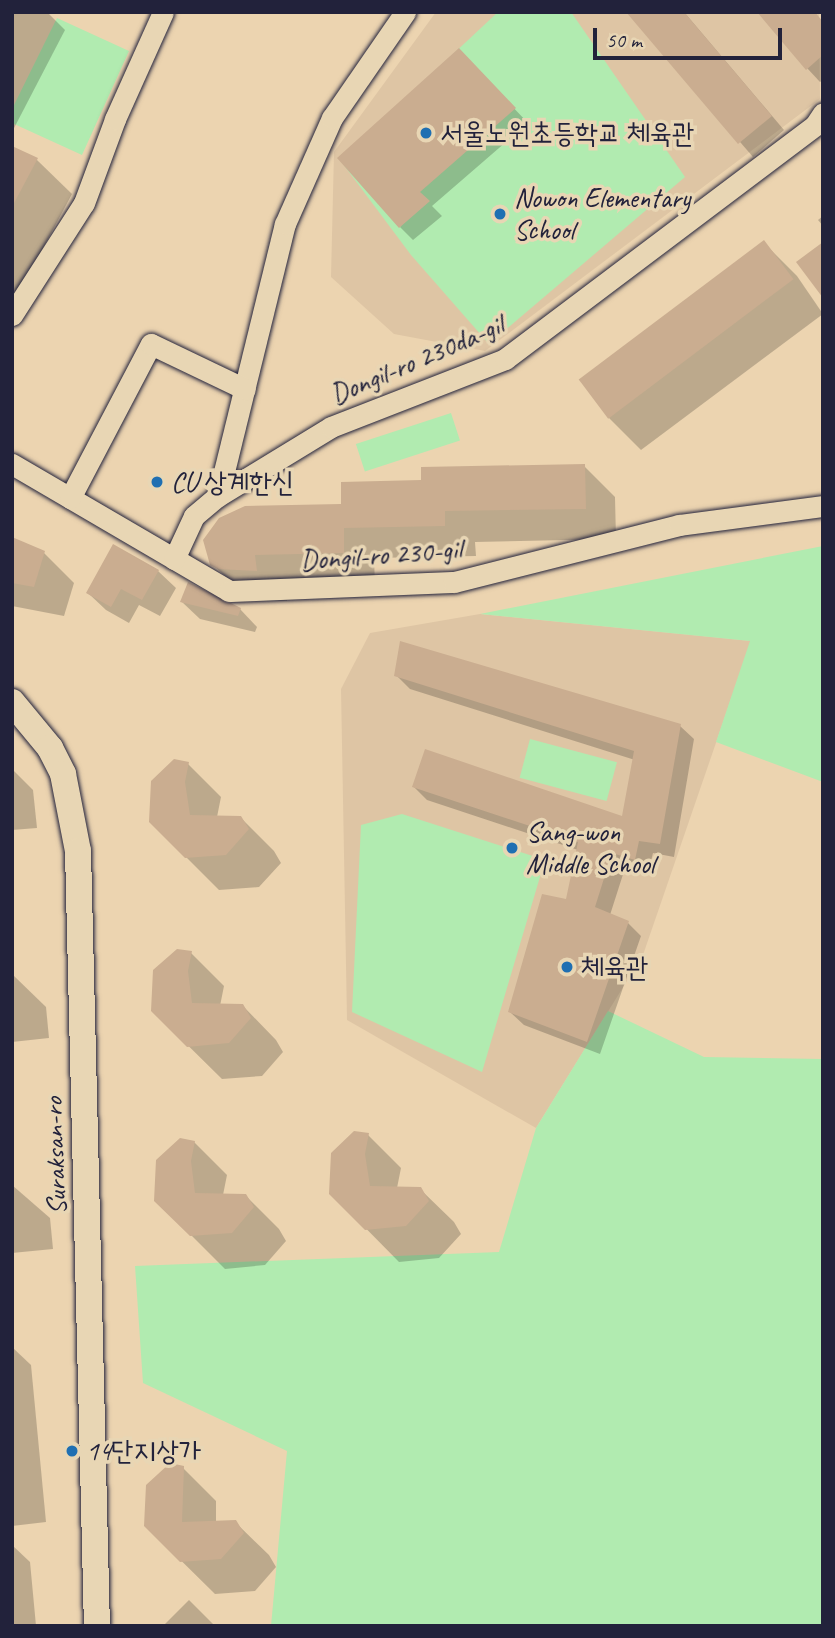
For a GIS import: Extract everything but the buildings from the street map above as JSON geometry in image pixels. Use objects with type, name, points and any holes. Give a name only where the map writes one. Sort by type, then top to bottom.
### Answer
[{"type":"street","points":[[12,314],[84,203],[115,119],[163,12]]},
{"type":"street","points":[[218,496],[285,224],[315,153],[360,74],[405,12]]},
{"type":"street","name":"Dongil-ro 230da-gil","points":[[174,559],[194,516],[218,496],[331,428],[505,359],[815,125],[823,113]]},
{"type":"street","points":[[70,498],[151,344],[245,389]]},
{"type":"street","name":"Dongil-ro 230-gil","points":[[12,464],[229,591],[454,582],[679,526],[823,506]]},
{"type":"street","name":"Suraksan-ro","points":[[12,702],[50,748],[63,774],[78,851],[97,1626]]},
{"type":"shaded area","name":"Nowon Elementary School","points":[[436,12],[819,12],[820,99],[485,351],[394,334],[331,277],[334,152]]},
{"type":"shaded area","name":"Sang-won Middle School","points":[[480,614],[751,641],[643,955],[536,1128],[347,1020],[341,689],[370,633]]},
{"type":"green space","points":[[498,12],[571,12],[685,177],[489,344],[411,255],[340,160]]},
{"type":"green space","points":[[57,18],[129,51],[82,155],[12,123],[12,109]]},
{"type":"green space","points":[[451,413],[460,441],[365,471],[356,444]]},
{"type":"green space","points":[[823,546],[823,782],[716,742],[750,641],[480,614]]},
{"type":"green space","points":[[530,739],[617,762],[607,801],[520,778]]},
{"type":"green space","points":[[402,814],[545,860],[482,1072],[352,1012],[361,825]]},
{"type":"green space","points":[[608,1011],[704,1057],[823,1059],[823,1626],[271,1626],[287,1451],[143,1383],[135,1266],[499,1252],[536,1128]]},
{"type":"place","name":"서울노원초등학교 체육관","points":[[426,133]]},
{"type":"place","name":"Nowon Elementary School","points":[[500,214]]},
{"type":"place","name":"CU 상계한신","points":[[157,482]]},
{"type":"place","name":"Sang-won Middle School","points":[[512,848]]},
{"type":"place","name":"체육관","points":[[567,967]]},
{"type":"place","name":"14단지상가","points":[[72,1451]]}]
